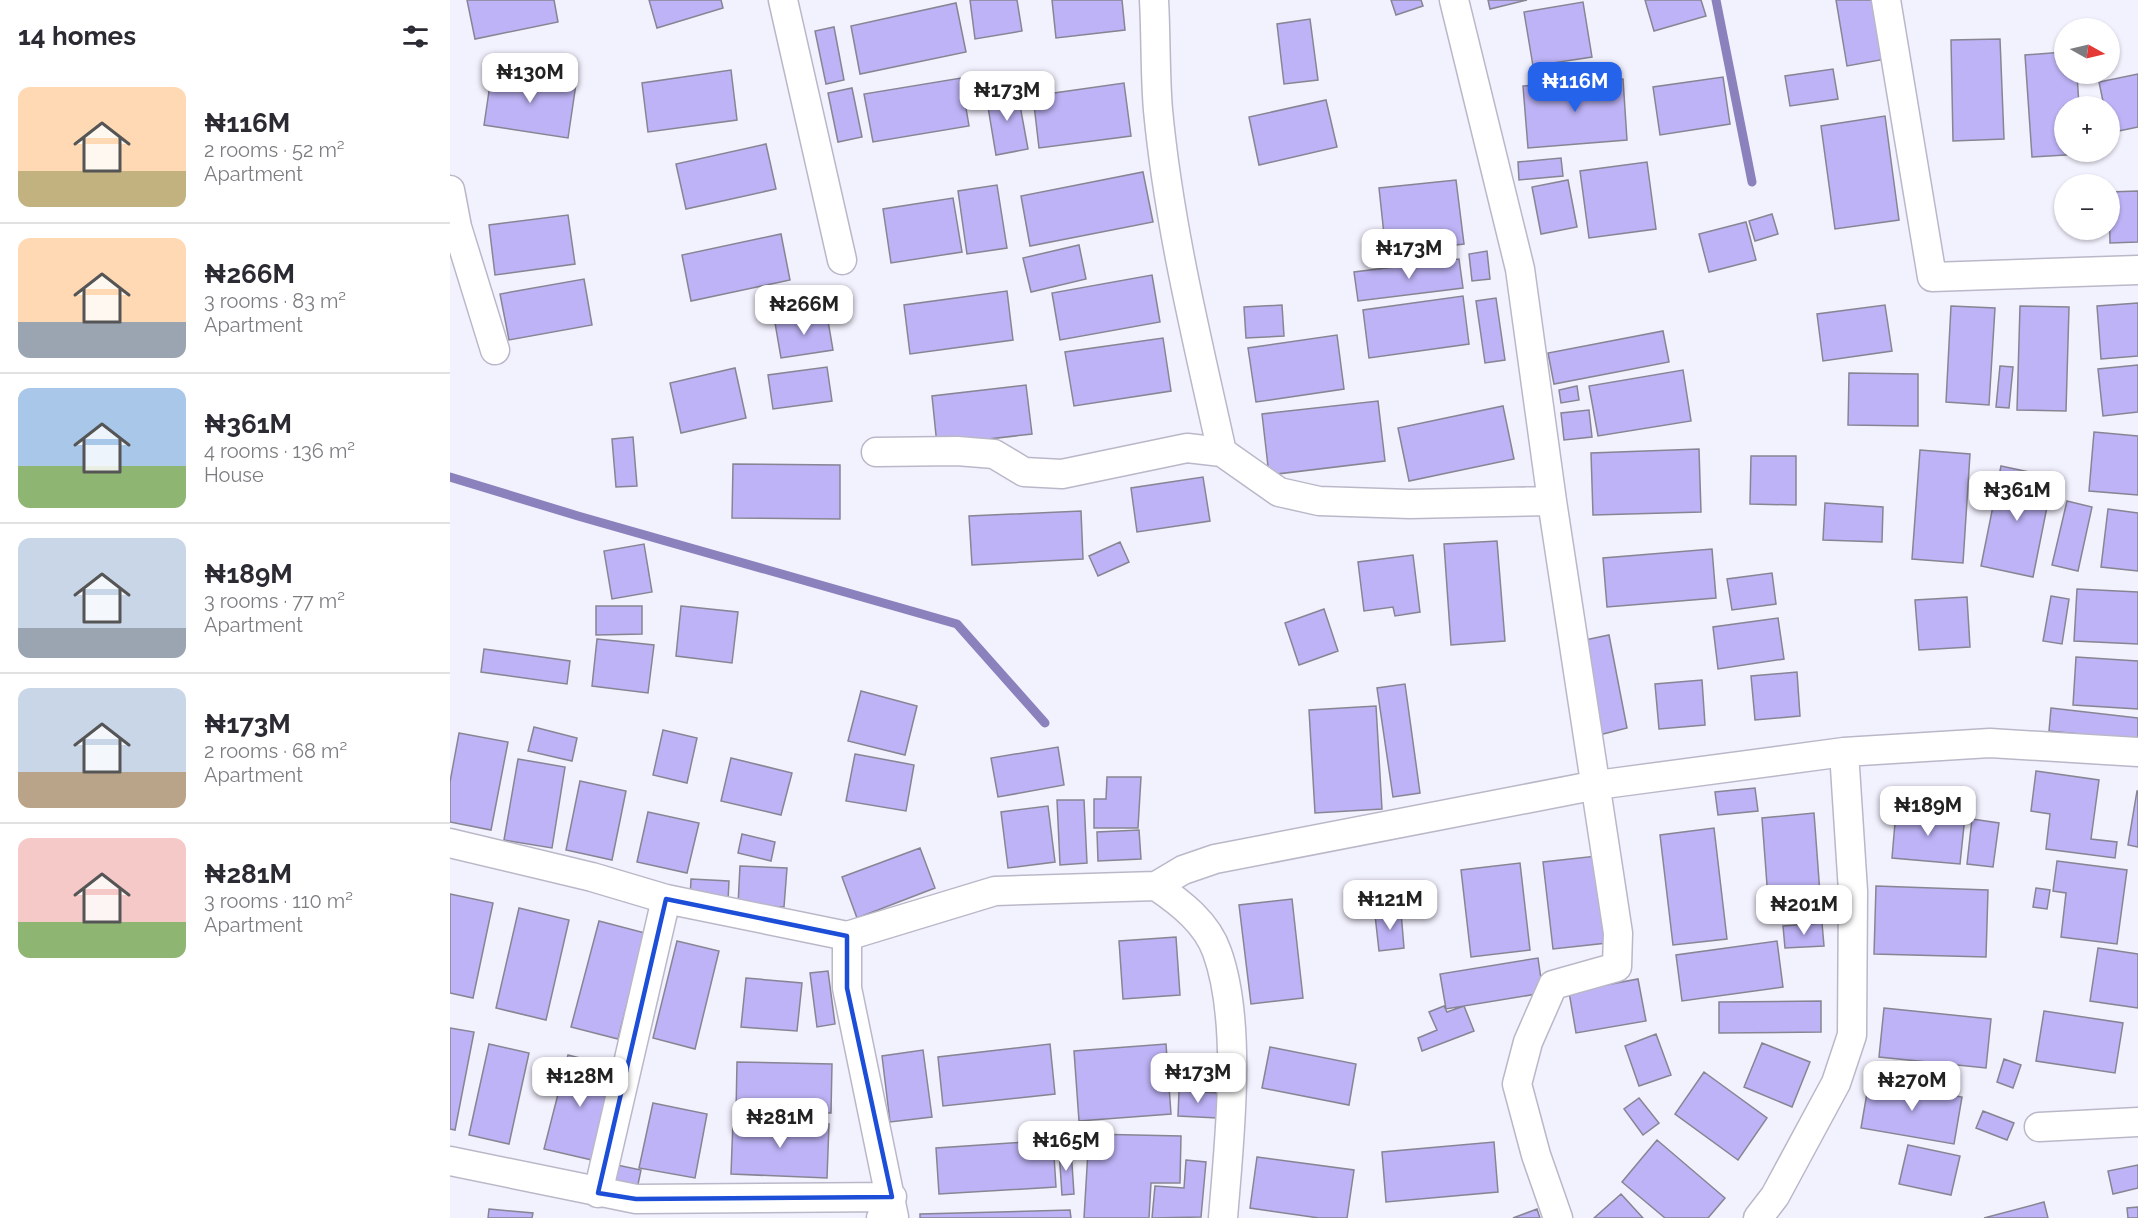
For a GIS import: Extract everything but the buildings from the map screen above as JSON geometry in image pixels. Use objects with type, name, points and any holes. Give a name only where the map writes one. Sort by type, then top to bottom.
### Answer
[{"type":"street","points":[[783,0],[842,260]]},
{"type":"street","points":[[1154,0],[1158,109],[1166,165],[1179,251],[1222,452]]},
{"type":"street","points":[[1454,0],[1520,269],[1552,501],[1618,933],[1617,967],[1553,985],[1528,1042],[1517,1083],[1536,1155],[1558,1218]]},
{"type":"street","points":[[1886,0],[1932,277],[2138,270]]},
{"type":"street","points":[[450,190],[457,227],[495,350]]},
{"type":"street","points":[[876,452],[957,451],[994,454],[1024,472],[1062,474],[1187,448],[1222,452],[1279,492],[1318,501],[1410,504],[1552,501]]},
{"type":"street","points":[[450,843],[592,877],[666,899],[847,936],[995,891],[1156,886],[1183,870],[1215,859],[1597,785],[1844,752],[1990,743],[2138,752]]},
{"type":"street","points":[[1758,1218],[1776,1196],[1836,1083],[1852,1035],[1853,891],[1844,752]]},
{"type":"street","points":[[1156,886],[1177,900],[1200,922],[1217,952],[1229,1009],[1231,1115],[1222,1218]]},
{"type":"street","points":[[598,1193],[666,899]]},
{"type":"street","points":[[450,1161],[636,1200],[889,1211],[847,988],[847,936]]},
{"type":"street","points":[[2039,1127],[2138,1122]]},
{"type":"highlighted area","points":[[666,899],[847,936],[847,988],[892,1197],[636,1199],[598,1193]]},
{"type":"waterway","points":[[1716,0],[1752,182]]},
{"type":"waterway","points":[[450,477],[578,516],[957,624],[1045,723]]}]
